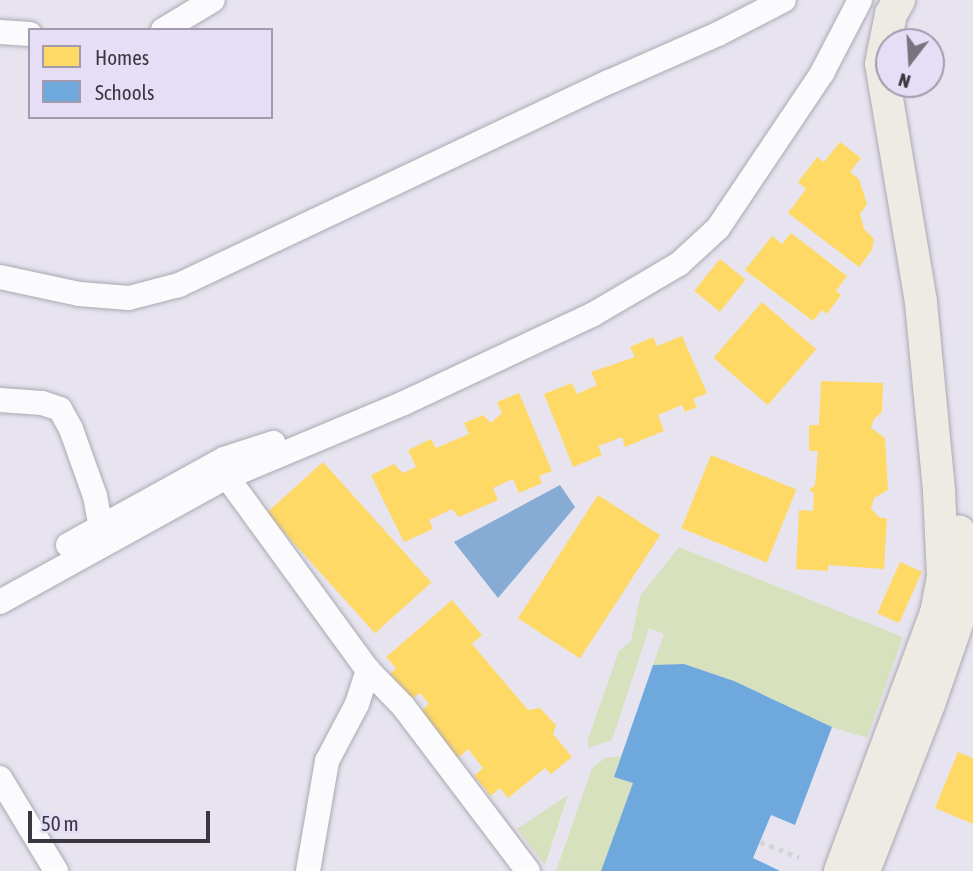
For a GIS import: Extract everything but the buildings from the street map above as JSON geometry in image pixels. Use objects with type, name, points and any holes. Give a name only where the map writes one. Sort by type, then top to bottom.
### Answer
[{"type":"main road","points":[[899,0],[891,14],[881,64],[921,302],[939,490],[943,576],[960,592]]},
{"type":"main road","points":[[907,28],[916,0]]},
{"type":"main road","points":[[864,871],[929,704],[960,592],[940,324],[900,98]]},
{"type":"main road","points":[[840,871],[936,613],[960,592]]},
{"type":"street","points":[[166,28],[213,0]]},
{"type":"street","points":[[0,277],[79,294],[129,298],[179,285],[609,82],[718,34],[785,0]]},
{"type":"street","points":[[0,586],[102,535],[221,470],[355,410],[653,265],[692,235],[744,167],[844,0]]},
{"type":"street","points":[[221,470],[368,419],[592,315],[679,264],[719,228],[822,73],[860,0]]},
{"type":"street","points":[[0,32],[28,34]]},
{"type":"street","points":[[0,400],[42,403],[60,410],[71,429],[95,496],[102,535]]},
{"type":"street","points":[[221,470],[368,670],[403,706],[528,871]]},
{"type":"street","points":[[0,602],[102,535]]},
{"type":"street","points":[[309,871],[318,800],[327,761],[357,704],[368,670]]},
{"type":"street","points":[[0,778],[56,871]]},
{"type":"path","points":[[760,842],[799,858]]},
{"type":"green space","points":[[679,547],[903,637],[867,738],[832,727],[734,681],[684,664],[653,665],[664,634],[649,628],[612,740],[588,748],[588,739],[619,651],[631,641],[640,596]]},
{"type":"green space","points":[[621,756],[614,777],[633,783],[601,871],[556,871],[592,768],[605,758]]},
{"type":"green space","points":[[568,795],[545,865],[517,829]]},
{"type":"water","points":[[560,485],[575,507],[498,598],[454,542]]}]
